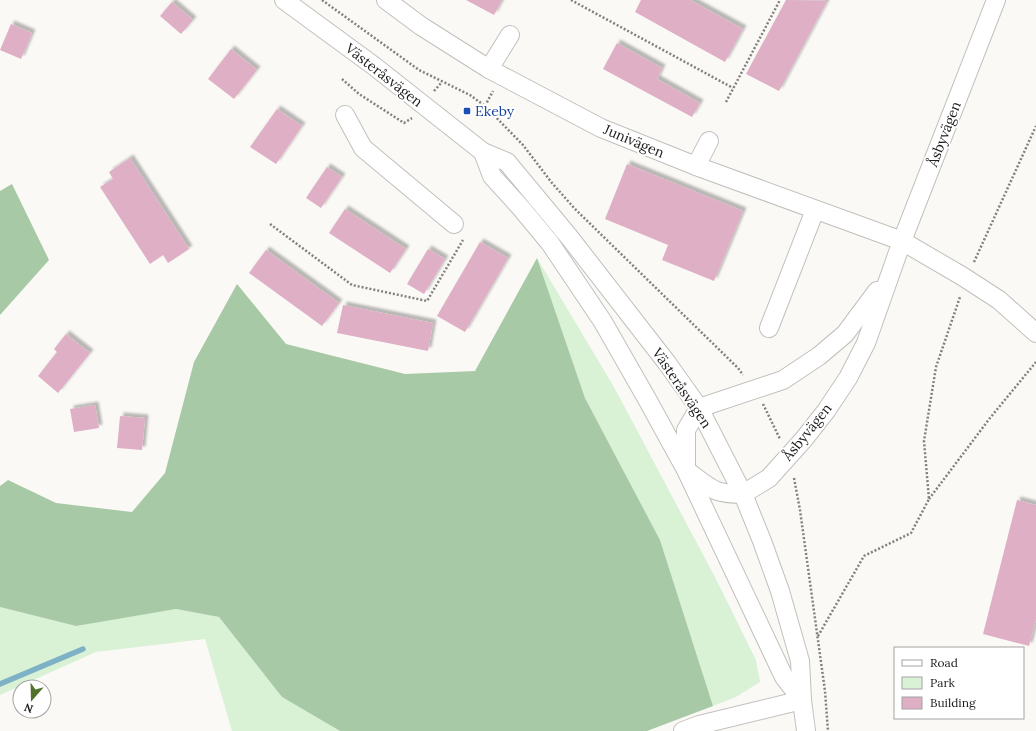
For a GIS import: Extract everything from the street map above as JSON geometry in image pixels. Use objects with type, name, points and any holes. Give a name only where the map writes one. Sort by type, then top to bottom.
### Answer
[{"type":"street","name":"Västeråsvägen","points":[[284,0],[374,66],[483,152],[508,162],[618,298],[699,408],[743,494],[780,591],[800,661],[802,700],[806,731]]},
{"type":"street","name":"Junivägen","points":[[386,0],[421,26],[489,69],[601,128],[696,166],[902,241],[999,300],[1036,333]]},
{"type":"street","name":"Åsbyvägen","points":[[743,494],[769,478],[787,459],[826,412],[848,378],[866,343],[902,241],[996,0]]},
{"type":"street","points":[[489,69],[510,36]]},
{"type":"street","points":[[345,115],[363,148],[454,224]]},
{"type":"street","points":[[696,166],[709,141]]},
{"type":"street","points":[[483,152],[492,176],[550,243],[603,322],[686,470],[784,677],[802,700],[699,725],[684,731]]},
{"type":"street","points":[[769,328],[815,210]]},
{"type":"street","name":"Åsbyvägen","points":[[699,408],[783,380],[818,356],[845,334],[867,306],[892,269]]},
{"type":"street","points":[[686,470],[686,430],[699,408]]},
{"type":"street","points":[[686,470],[710,489],[724,494],[743,494]]},
{"type":"path","points":[[571,0],[733,88]]},
{"type":"path","points":[[726,102],[780,0]]},
{"type":"path","points":[[929,499],[924,441],[936,367],[966,279],[1036,126]]},
{"type":"path","points":[[270,224],[352,285],[427,301],[463,240],[454,224]]},
{"type":"path","points":[[818,637],[864,556],[911,533],[929,499],[990,418],[1036,362]]},
{"type":"green space","points":[[12,184],[49,260],[0,315],[0,191]]},
{"type":"green space","points":[[537,258],[614,387],[716,579],[756,660],[760,682],[736,697],[713,706],[660,540],[585,398]]},
{"type":"green space","points":[[537,258],[585,398],[660,540],[713,706],[647,731],[340,731],[282,697],[219,617],[176,609],[76,626],[0,607],[0,486],[8,480],[56,503],[132,512],[165,473],[194,362],[237,284],[286,344],[405,374],[475,371]]},
{"type":"green space","points":[[0,607],[76,626],[176,609],[219,617],[282,697],[340,731],[232,731],[205,639],[96,652],[36,679],[12,679],[12,690],[0,695]]},
{"type":"building","points":[[466,0],[502,0],[494,15]]},
{"type":"building","points":[[641,0],[690,0],[743,29],[725,62],[635,12]]},
{"type":"building","points":[[786,0],[827,1],[779,91],[746,74]]},
{"type":"building","points":[[172,2],[193,20],[181,34],[160,16]]},
{"type":"building","points":[[11,24],[32,33],[21,59],[0,50]]},
{"type":"building","points":[[617,43],[662,68],[657,79],[700,103],[692,117],[603,69]]},
{"type":"building","points":[[231,49],[257,70],[234,99],[208,79]]},
{"type":"building","points":[[277,109],[302,126],[276,164],[250,147]]},
{"type":"building","points":[[130,158],[189,249],[168,263],[163,255],[150,264],[100,187],[113,179],[109,172]]},
{"type":"building","points":[[627,164],[743,211],[714,281],[662,260],[668,245],[605,219]]},
{"type":"building","points":[[327,167],[342,177],[321,208],[306,198]]},
{"type":"building","points":[[345,209],[406,249],[390,273],[329,233]]},
{"type":"building","points":[[480,242],[508,258],[465,332],[437,316]]},
{"type":"building","points":[[428,249],[445,259],[424,294],[407,284]]},
{"type":"building","points":[[266,250],[339,303],[322,326],[249,273]]},
{"type":"building","points":[[343,305],[433,323],[428,351],[337,333]]},
{"type":"building","points":[[66,334],[90,353],[58,393],[38,376],[57,352],[54,349]]},
{"type":"building","points":[[95,405],[99,428],[74,432],[70,409]]},
{"type":"building","points":[[120,416],[145,418],[142,450],[117,448]]},
{"type":"building","points":[[1017,500],[1036,505],[1036,619],[1029,646],[983,634]]},
{"type":"waterway","points":[[0,684],[83,649]]},
{"type":"place","name":"Ekeby","points":[[467,111]]}]
